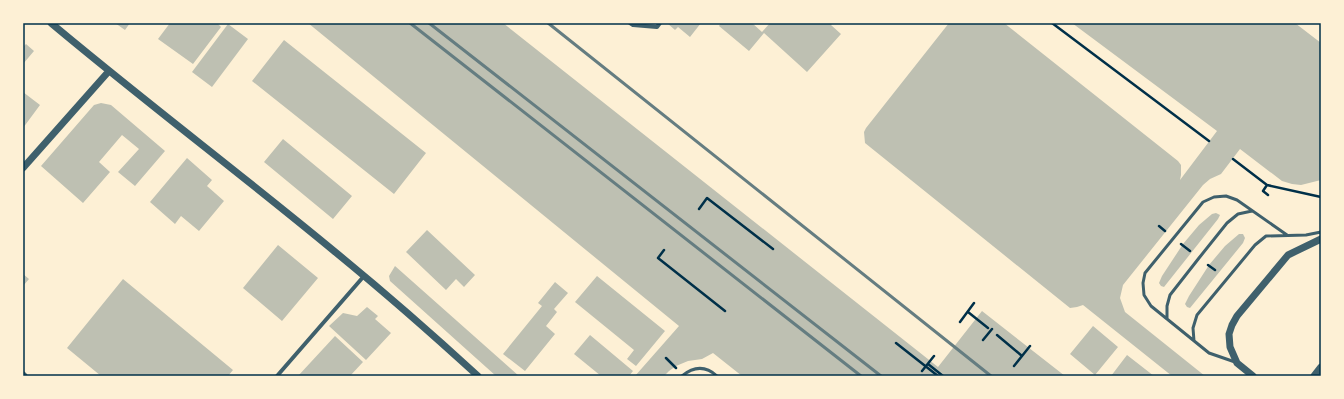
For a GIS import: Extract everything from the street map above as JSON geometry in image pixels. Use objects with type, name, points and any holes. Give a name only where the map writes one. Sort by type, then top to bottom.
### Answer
[{"type":"street","points":[[51,23],[334,250],[478,376]]},
{"type":"street","points":[[630,23],[634,25],[657,27],[660,23]]},
{"type":"street","points":[[23,168],[109,71]]},
{"type":"street","points":[[1253,376],[1237,363],[1230,347],[1229,334],[1232,325],[1237,316],[1288,255],[1321,238]]},
{"type":"street","points":[[277,376],[364,276]]},
{"type":"street","points":[[1314,376],[1321,367]]},
{"type":"lane","points":[[1237,363],[1209,353],[1151,306],[1144,295],[1143,283],[1146,273],[1203,202],[1214,197],[1226,196],[1237,200],[1287,235]]},
{"type":"lane","points":[[1167,319],[1167,306],[1170,296],[1199,258],[1227,223],[1238,214],[1252,211]]},
{"type":"lane","points":[[1194,341],[1194,328],[1197,316],[1255,245],[1266,236],[1306,235],[1321,232]]},
{"type":"lane","points":[[682,376],[691,370],[702,368],[710,370],[718,376]]},
{"type":"path","points":[[1052,23],[1209,141]]},
{"type":"path","points":[[1233,159],[1267,185],[1321,197]]},
{"type":"path","points":[[1267,185],[1263,191],[1268,195]]},
{"type":"path","points":[[699,209],[707,198],[773,249]]},
{"type":"path","points":[[1159,226],[1215,270]]},
{"type":"path","points":[[664,250],[658,258],[725,311]]},
{"type":"path","points":[[960,322],[974,303]]},
{"type":"path","points":[[968,312],[988,328]]},
{"type":"path","points":[[983,340],[992,329]]},
{"type":"path","points":[[997,335],[1022,356]]},
{"type":"path","points":[[896,343],[938,376]]},
{"type":"path","points":[[1014,366],[1030,346]]},
{"type":"path","points":[[922,371],[934,356]]},
{"type":"path","points":[[928,364],[943,376]]},
{"type":"building","points":[[115,23],[130,23],[125,30]]},
{"type":"building","points":[[170,23],[217,23],[221,27],[193,64],[158,39]]},
{"type":"building","points":[[308,23],[503,23],[938,367],[982,311],[1065,376],[742,376],[713,353],[702,359],[688,361],[676,366],[664,376],[635,376],[679,326]]},
{"type":"building","points":[[667,23],[701,23],[690,37],[678,27],[675,30]]},
{"type":"building","points":[[721,23],[752,23],[762,32],[770,23],[833,23],[831,25],[841,34],[807,72],[764,33],[749,51],[719,26]]},
{"type":"building","points":[[949,23],[1004,23],[1178,161],[1181,165],[1180,180],[1217,131],[1072,23],[1295,23],[1321,43],[1321,180],[1301,185],[1282,181],[1240,149],[1221,174],[1210,179],[1203,185],[1123,285],[1120,298],[1125,312],[1205,376],[1172,376],[1083,305],[1070,308],[865,143],[864,132],[866,128]]},
{"type":"building","points":[[228,24],[248,39],[212,87],[192,72]]},
{"type":"building","points":[[284,40],[426,153],[394,194],[252,81]]},
{"type":"building","points":[[26,44],[34,51],[23,64],[23,47]]},
{"type":"building","points":[[23,92],[40,105],[23,128]]},
{"type":"building","points":[[101,103],[111,105],[165,151],[135,186],[118,172],[139,149],[122,135],[99,162],[110,172],[83,203],[41,166],[94,105]]},
{"type":"building","points":[[283,139],[352,196],[333,219],[264,162]]},
{"type":"building","points":[[187,158],[212,180],[207,186],[224,201],[199,231],[181,216],[175,224],[150,202]]},
{"type":"building","points":[[1216,213],[1220,215],[1218,219],[1164,287],[1161,286],[1159,283],[1162,276],[1183,244],[1199,225],[1212,214]]},
{"type":"building","points":[[427,230],[475,275],[464,287],[456,279],[446,290],[406,252]]},
{"type":"building","points":[[1239,234],[1243,234],[1245,238],[1243,243],[1190,308],[1187,307],[1185,304],[1189,296],[1209,265],[1225,246]]},
{"type":"building","points":[[278,245],[318,278],[282,321],[243,288]]},
{"type":"building","points":[[395,266],[519,376],[496,376],[390,281],[389,276]]},
{"type":"building","points":[[23,274],[29,279],[23,286]]},
{"type":"building","points":[[597,276],[665,331],[636,366],[627,359],[634,350],[575,302]]},
{"type":"building","points":[[123,279],[233,370],[228,376],[101,376],[67,348]]},
{"type":"building","points":[[555,282],[568,293],[554,309],[557,312],[546,326],[555,334],[525,371],[503,354],[542,306],[538,303]]},
{"type":"building","points":[[367,307],[378,316],[375,319],[391,333],[366,360],[329,326],[343,313],[357,316]]},
{"type":"building","points":[[1093,326],[1118,347],[1095,375],[1070,354]]},
{"type":"building","points":[[590,335],[633,371],[629,376],[601,376],[574,354]]},
{"type":"building","points":[[335,336],[363,362],[350,376],[298,376]]},
{"type":"building","points":[[1127,355],[1154,376],[1111,376]]},
{"type":"railway","points":[[410,23],[861,376]]},
{"type":"railway","points":[[429,23],[881,376]]},
{"type":"railway","points":[[548,23],[991,376]]}]
